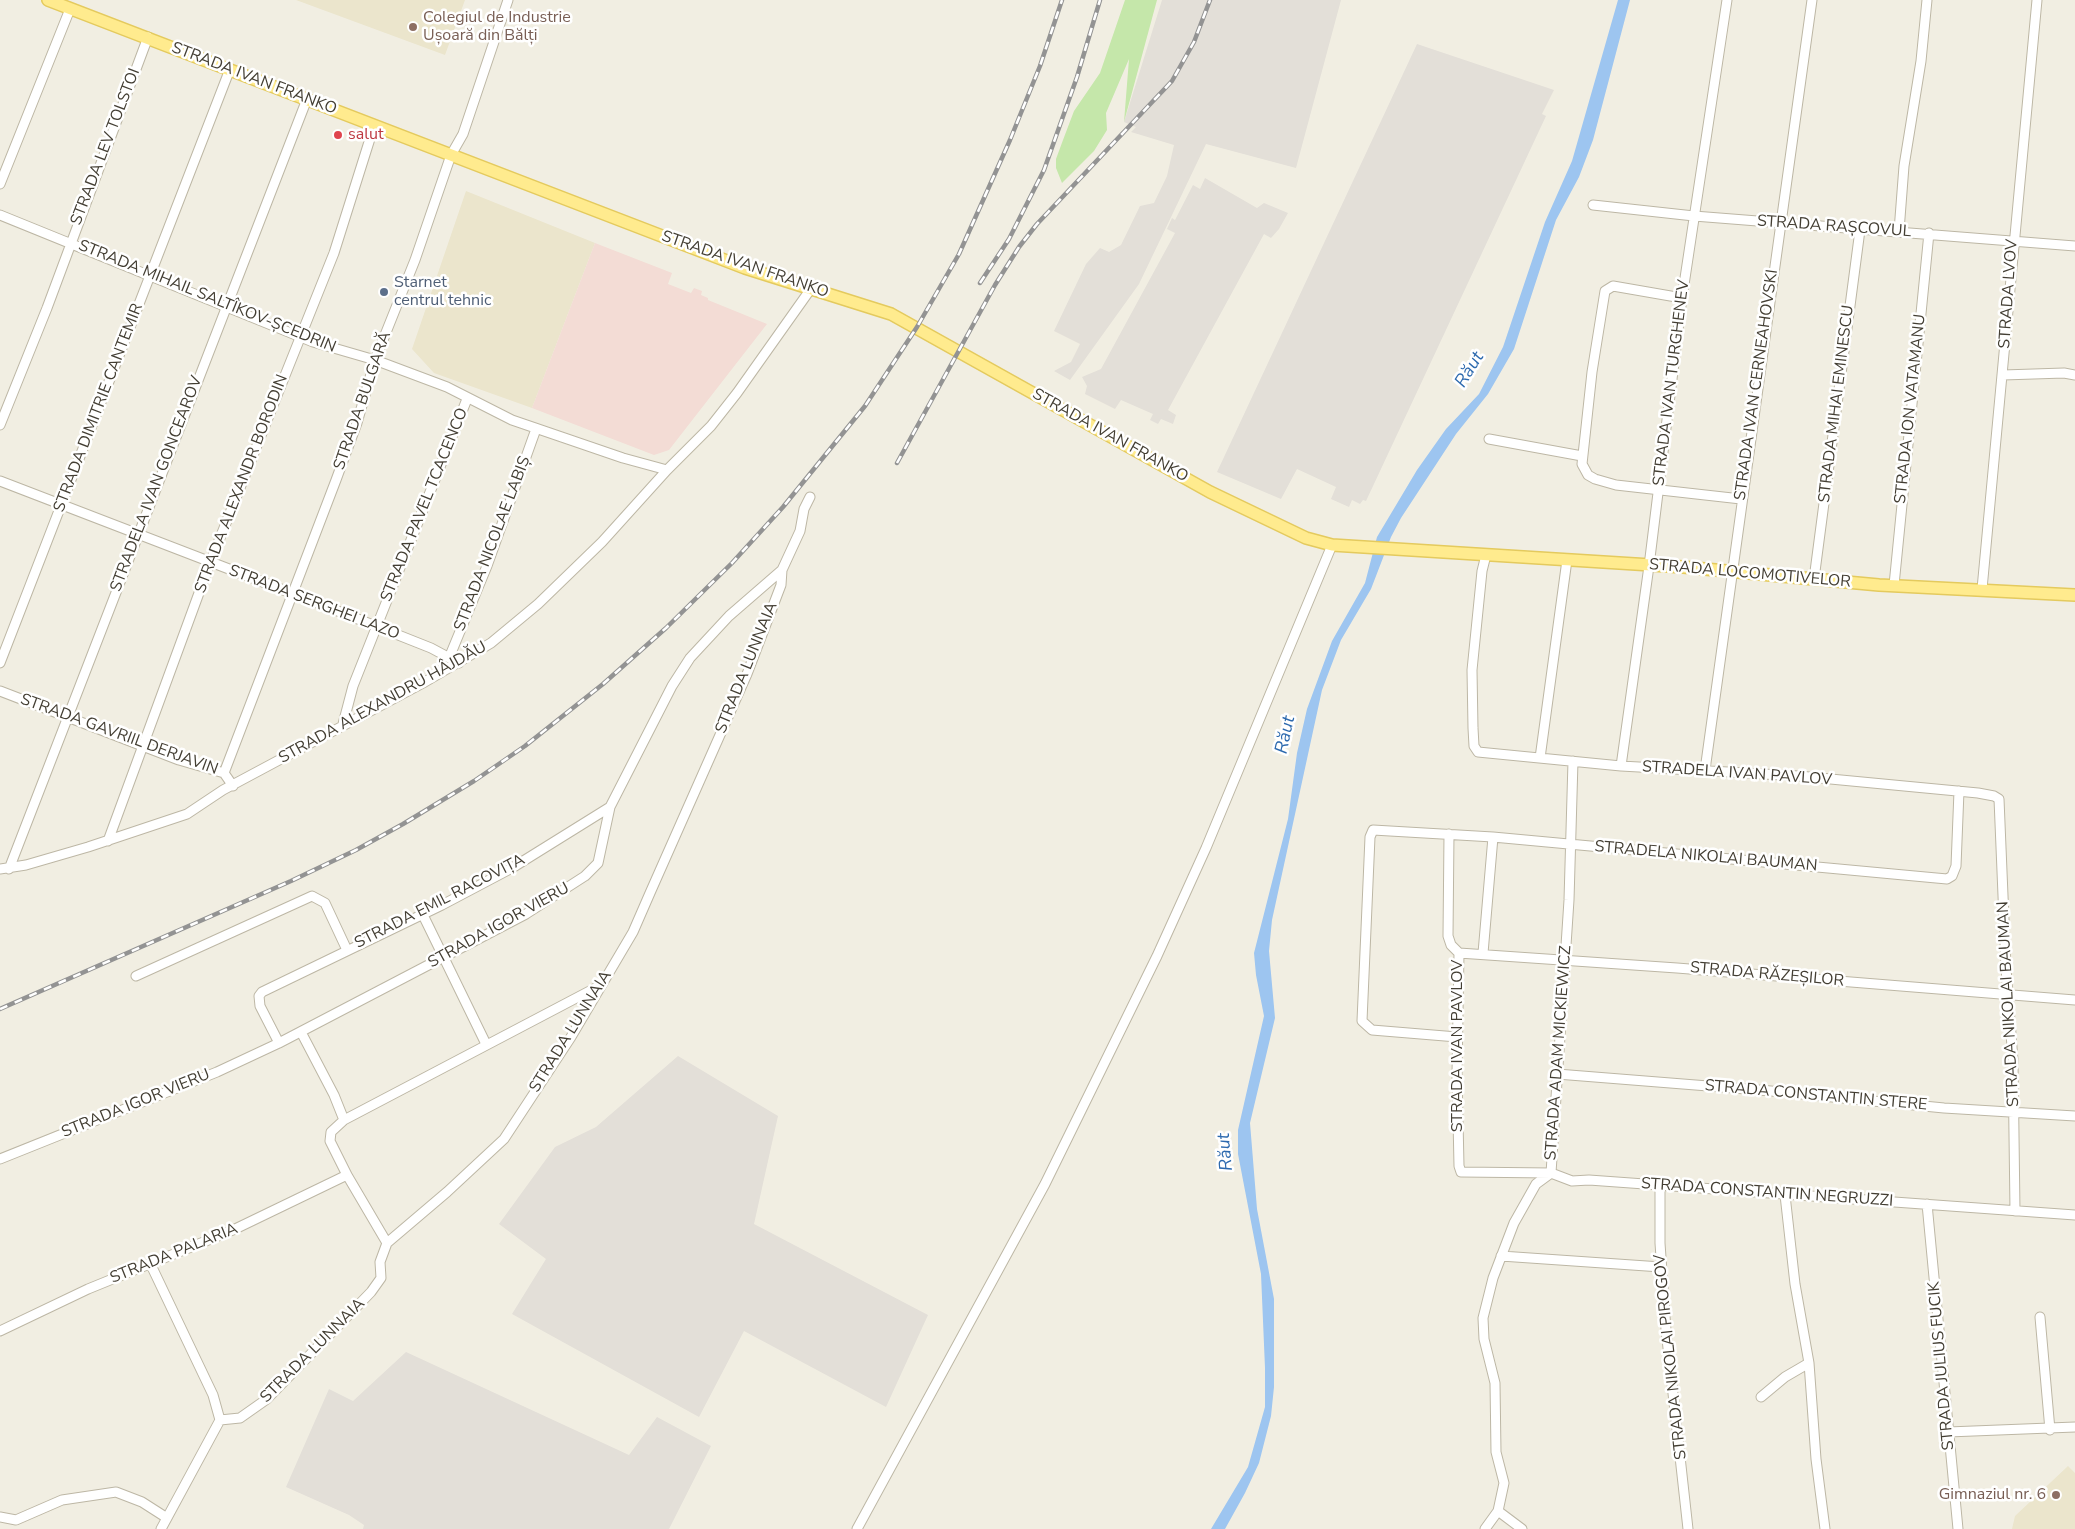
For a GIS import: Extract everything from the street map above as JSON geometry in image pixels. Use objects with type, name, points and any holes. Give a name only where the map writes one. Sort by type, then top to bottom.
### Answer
[{"type":"main road","name":"STRADA IVAN FRANKO","points":[[48,0],[745,268],[891,314],[1210,492],[1286,529],[1332,546],[1426,550]]},
{"type":"main road","name":"STRADA LOCOMOTIVELOR","points":[[1426,550],[1894,585],[2075,595]]},
{"type":"street","name":"STRADA BULGARĂ","points":[[224,773],[357,423],[376,360],[451,155],[463,134],[508,0]]},
{"type":"street","name":"STRADA IVAN TURGHENEV","points":[[1621,766],[1649,566],[1682,298],[1727,0]]},
{"type":"street","name":"STRADA IVAN CERNEAHOVSKI","points":[[1705,770],[1715,709],[1741,499],[1812,0]]},
{"type":"street","points":[[1899,232],[1904,166],[1921,61],[1927,0]]},
{"type":"street","name":"STRADA LVOV","points":[[1982,589],[1989,500],[2003,375],[2013,240],[2037,0]]},
{"type":"street","points":[[0,184],[70,9]]},
{"type":"street","name":"STRADA LEV TOLSTOI","points":[[0,425],[148,37]]},
{"type":"street","name":"STRADA DIMITRIE CANTEMIR","points":[[0,662],[230,69]]},
{"type":"street","name":"STRADELA IVAN GONCEAROV","points":[[4,869],[68,718],[306,99]]},
{"type":"street","name":"STRADA ALEXANDR BORODIN","points":[[108,841],[210,563],[270,416],[298,336],[341,231],[374,126]]},
{"type":"street","name":"STRADA RAȘCOVUL","points":[[1592,205],[1694,216],[2075,246]]},
{"type":"street","name":"STRADA MIHAIL SALTÎKOV-ȘCEDRIN","points":[[0,215],[298,336],[376,360],[447,387],[501,416],[536,429],[667,470]]},
{"type":"street","name":"STRADA MIHAI EMINESCU","points":[[1814,579],[1860,230]]},
{"type":"street","name":"STRADA ION VATAMANU","points":[[1894,585],[1929,233]]},
{"type":"street","points":[[1682,298],[1613,286],[1605,291],[1592,372],[1582,456],[1584,470],[1595,479],[1658,491],[1741,499]]},
{"type":"street","name":"STRADA ALEXANDRU HÂJDĂU","points":[[4,869],[108,841],[187,814],[232,786],[459,663],[491,643],[538,604],[620,523],[667,470],[711,426],[737,393],[810,290]]},
{"type":"street","points":[[2003,375],[2075,375]]},
{"type":"street","name":"STRADA PAVEL TCACENCO","points":[[344,724],[350,694],[467,399]]},
{"type":"street","name":"STRADA NICOLAE LABIȘ","points":[[448,658],[490,559],[536,429]]},
{"type":"street","points":[[1489,439],[1582,456]]},
{"type":"street","name":"STRADA SERGHEI LAZO","points":[[0,481],[431,648],[459,663]]},
{"type":"street","name":"STRADA IGOR VIERU","points":[[0,1159],[217,1072],[279,1043],[526,914],[568,889],[594,869],[601,853],[610,807],[668,694],[690,658],[730,616],[782,570],[800,531],[804,509],[810,497]]},
{"type":"street","points":[[856,1529],[1045,1184],[1153,964],[1206,848],[1332,546]]},
{"type":"street","name":"STRADELA IVAN PAVLOV","points":[[1486,554],[1482,571],[1472,670],[1473,728],[1476,751],[1621,766],[1705,770],[1958,791],[1991,794],[1998,798]]},
{"type":"street","points":[[1540,758],[1567,560]]},
{"type":"street","name":"STRADA LUNNAIA","points":[[220,1420],[240,1418],[268,1399],[366,1298],[381,1278],[380,1262],[387,1242],[447,1192],[504,1139],[572,1038],[633,932],[747,674],[781,586],[782,570]]},
{"type":"street","name":"STRADA GAVRIIL DERJAVIN","points":[[0,691],[178,760],[224,773],[232,786]]},
{"type":"street","name":"STRADA ADAM MICKIEWICZ","points":[[1485,1529],[1498,1511],[1504,1483],[1496,1452],[1495,1383],[1484,1339],[1482,1318],[1501,1256],[1514,1223],[1530,1194],[1541,1179],[1551,1173],[1565,959],[1573,761]]},
{"type":"street","name":"STRADELA NIKOLAI BAUMAN","points":[[1457,1037],[1372,1030],[1362,1021],[1368,867],[1370,838],[1373,830],[1493,837],[1948,879],[1955,872],[1956,866],[1958,791]]},
{"type":"street","name":"STRADA NIKOLAI BAUMAN","points":[[1998,798],[2001,814],[2008,995],[2013,1060],[2015,1211]]},
{"type":"street","name":"STRADA EMIL RACOVIȚA","points":[[279,1043],[260,1006],[259,996],[267,989],[423,915],[512,868],[610,807]]},
{"type":"street","name":"STRADA IVAN PAVLOV","points":[[1449,834],[1448,936],[1450,945],[1459,953],[1457,1037],[1458,1152],[1461,1172]]},
{"type":"street","name":"STRADA IVAN PAVLOV","points":[[1483,953],[1493,837]]},
{"type":"street","name":"STRADA EMIL RACOVIȚA","points":[[136,976],[312,896],[324,904],[347,950]]},
{"type":"street","points":[[423,915],[486,1044]]},
{"type":"street","name":"STRADA RĂZEȘILOR","points":[[1459,953],[1565,959],[2075,1000]]},
{"type":"street","points":[[387,1242],[347,1175],[329,1138],[333,1130],[344,1120],[601,985]]},
{"type":"street","points":[[301,1032],[334,1095],[344,1120]]},
{"type":"street","name":"STRADA CONSTANTIN STERE","points":[[1557,1074],[2075,1116]]},
{"type":"street","name":"STRADA CONSTANTIN NEGRUZZI","points":[[1461,1172],[1551,1173],[1572,1181],[1589,1180],[2075,1215]]},
{"type":"street","name":"STRADA PALARIA","points":[[0,1331],[150,1263],[233,1230],[347,1175]]},
{"type":"street","name":"STRADA NIKOLAI PIROGOV","points":[[1660,1186],[1661,1267],[1666,1330],[1688,1529]]},
{"type":"street","points":[[1785,1195],[1795,1284],[1809,1363],[1816,1460],[1825,1529]]},
{"type":"street","name":"STRADA JULIUS FUCIK","points":[[1927,1204],[1958,1529]]},
{"type":"street","points":[[1501,1256],[1661,1267]]},
{"type":"street","points":[[150,1263],[213,1395],[220,1420],[161,1529]]},
{"type":"street","points":[[2040,1317],[2050,1430]]},
{"type":"street","points":[[1761,1397],[1785,1377],[1809,1363]]},
{"type":"street","points":[[1948,1432],[2050,1430],[2075,1427]]},
{"type":"street","points":[[0,1517],[16,1520],[62,1500],[116,1492],[142,1502],[167,1518]]},
{"type":"street","points":[[1498,1511],[1522,1529]]},
{"type":"shaded area","name":"Colegiul de Industrie Ușoară din Bălți","points":[[296,0],[465,0],[445,55]]},
{"type":"shaded area","points":[[1162,0],[1341,0],[1296,168],[1206,144],[1139,284],[1070,380],[1054,371],[1071,362],[1080,344],[1054,331],[1086,264],[1100,248],[1109,252],[1121,245],[1140,206],[1154,203],[1167,176],[1174,145],[1131,132],[1136,127],[1124,122]]},
{"type":"shaded area","points":[[1417,44],[1554,90],[1542,114],[1546,116],[1366,501],[1363,500],[1360,504],[1352,500],[1349,507],[1331,499],[1336,487],[1297,469],[1281,499],[1217,472]]},
{"type":"shaded area","points":[[1205,178],[1257,208],[1264,203],[1288,213],[1279,229],[1271,238],[1264,234],[1168,410],[1176,415],[1173,424],[1161,419],[1158,424],[1150,420],[1153,414],[1121,400],[1115,409],[1085,394],[1087,386],[1082,377],[1101,369],[1175,233],[1167,229],[1172,218],[1175,220],[1193,185],[1200,189]]},
{"type":"shaded area","points":[[466,191],[595,243],[532,408],[434,373],[412,349]]},
{"type":"shaded area","points":[[595,243],[672,273],[668,284],[691,293],[694,288],[702,291],[701,295],[708,298],[708,300],[767,324],[669,450],[654,455],[532,408]]},
{"type":"shaded area","points":[[678,1056],[778,1116],[754,1224],[928,1315],[886,1407],[744,1331],[699,1417],[512,1314],[546,1259],[499,1224],[555,1147],[596,1127]]},
{"type":"shaded area","points":[[406,1352],[629,1455],[657,1417],[711,1446],[669,1529],[363,1529],[364,1525],[349,1515],[286,1487],[329,1389],[353,1401]]},
{"type":"shaded area","name":"Gimnaziul nr. 6","points":[[2068,1466],[2075,1473],[2075,1529],[2012,1529],[2015,1516]]},
{"type":"green space","points":[[1125,0],[1157,0],[1124,122],[1129,59],[1106,113],[1107,130],[1094,151],[1062,183],[1056,168],[1056,159],[1074,111],[1100,73]]},
{"type":"water","points":[[1618,0],[1630,0],[1593,140],[1579,177],[1556,220],[1514,349],[1488,394],[1456,434],[1401,518],[1391,537],[1371,589],[1341,640],[1322,690],[1272,920],[1269,951],[1275,1018],[1250,1123],[1257,1209],[1274,1299],[1274,1387],[1271,1416],[1259,1463],[1245,1493],[1225,1529],[1211,1529],[1248,1467],[1265,1407],[1261,1274],[1238,1154],[1238,1130],[1264,1016],[1254,953],[1288,819],[1297,753],[1307,709],[1332,641],[1365,583],[1377,537],[1417,470],[1446,429],[1479,394],[1503,347],[1545,222],[1572,161]]},
{"type":"railway","points":[[0,1009],[291,881],[356,850],[403,824],[474,781],[525,746],[603,684],[666,628],[732,563],[783,507],[865,406],[917,327],[959,254],[1010,140],[1040,66],[1062,0]]},
{"type":"railway","points":[[980,283],[1009,239],[1044,170],[1077,77],[1100,0]]},
{"type":"railway","points":[[897,463],[995,285],[1019,247],[1037,224],[1172,81],[1194,42],[1210,0]]},
{"type":"place","name":"Colegiul de Industrie Ușoară din Bălți","points":[[413,27]]},
{"type":"place","name":"salut","points":[[338,135]]},
{"type":"place","name":"Starnet centrul tehnic","points":[[384,292]]},
{"type":"place","name":"Gimnaziul nr. 6","points":[[2056,1495]]},
{"type":"water label","name":"Răut","points":[[1470,370]]},
{"type":"water label","name":"Răut","points":[[1286,735]]},
{"type":"water label","name":"Răut","points":[[1226,1152]]}]
